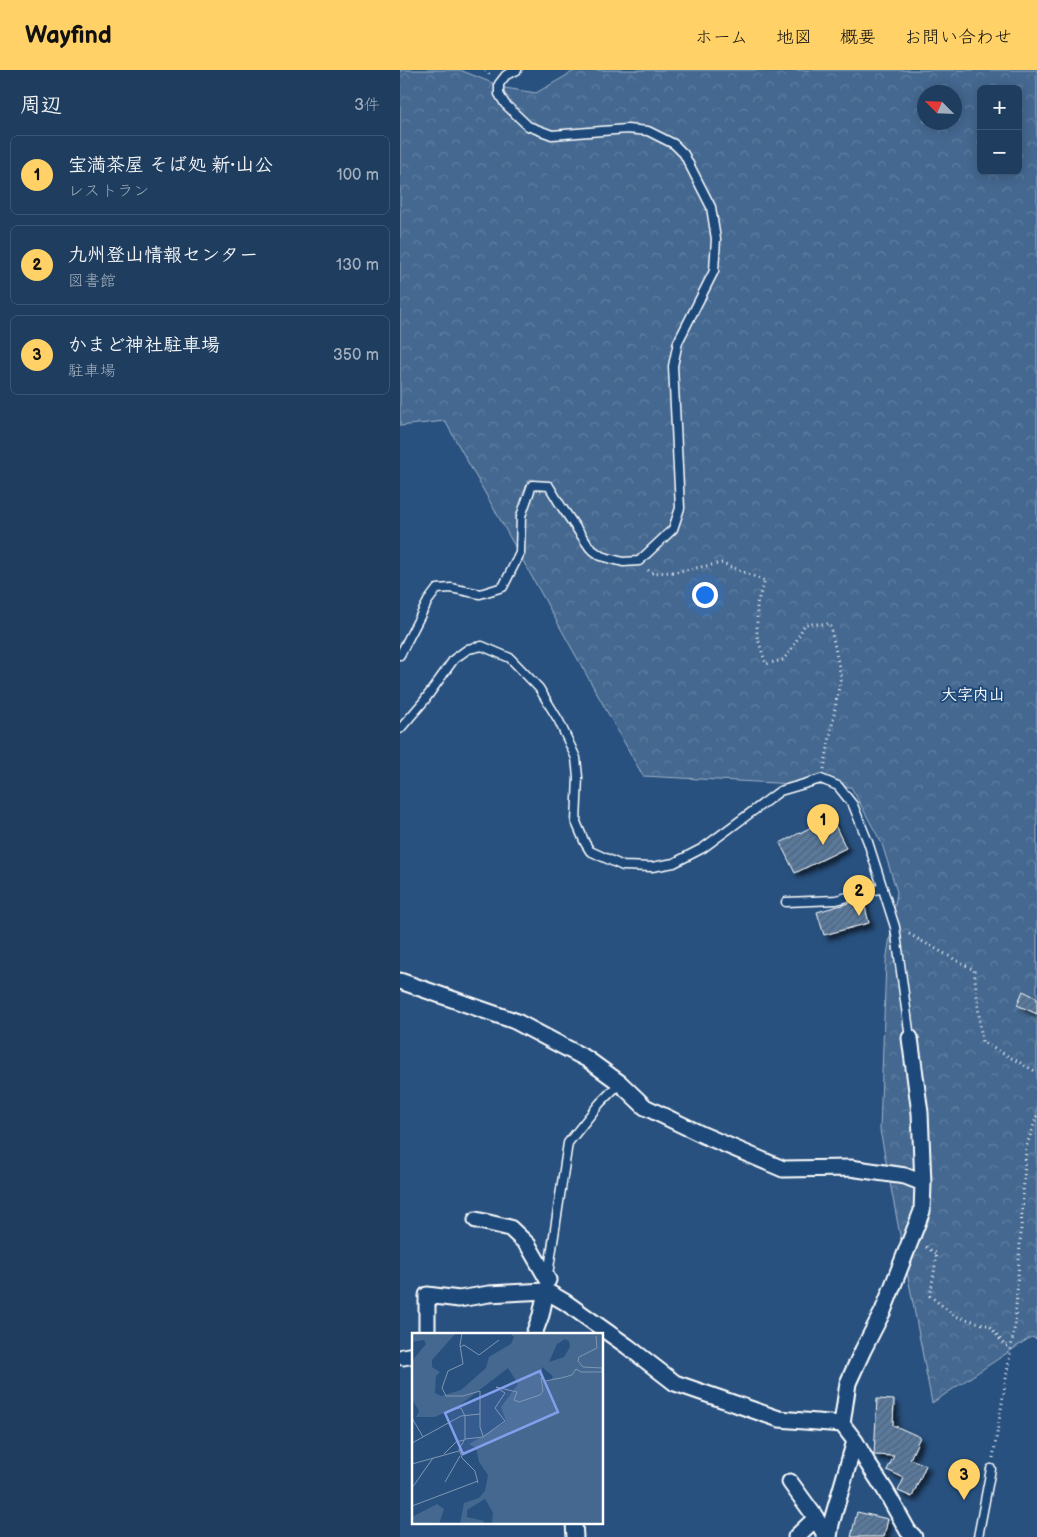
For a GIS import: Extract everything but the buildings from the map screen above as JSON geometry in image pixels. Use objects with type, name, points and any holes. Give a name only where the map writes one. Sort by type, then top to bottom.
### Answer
[{"type":"street","points":[[400,981],[515,1021],[587,1058],[645,1107],[703,1135],[783,1169],[850,1168],[905,1176],[923,1184]]},
{"type":"street","points":[[910,1038],[920,1112],[923,1184],[922,1211],[883,1312],[848,1383],[842,1424],[855,1441],[908,1531],[914,1537]]},
{"type":"street","points":[[476,1220],[510,1228],[528,1245],[547,1286],[565,1302],[675,1383],[779,1419],[842,1424]]},
{"type":"street","points":[[427,1333],[427,1295],[459,1299],[547,1286]]},
{"type":"street","points":[[534,1333],[541,1315],[547,1286]]},
{"type":"street","points":[[828,1537],[855,1441]]},
{"type":"street","points":[[790,1482],[828,1537]]},
{"type":"street","points":[[796,1537],[816,1518]]},
{"type":"street","points":[[574,1524],[575,1537]]},
{"type":"lane","points":[[400,655],[428,601],[437,589],[451,588],[480,594],[503,587],[520,553],[521,516],[532,485],[549,486],[590,548],[601,556],[623,562],[639,561],[673,529],[680,508],[673,366],[678,342],[714,271],[716,239],[710,207],[684,154],[674,144],[648,131],[627,129],[552,134],[528,126],[505,104],[499,94],[499,84],[506,75],[517,70]]},
{"type":"lane","points":[[400,729],[424,701],[454,659],[468,648],[482,646],[510,658],[539,688],[559,721],[576,758],[578,777],[576,822],[585,843],[590,851],[623,866],[652,867],[674,863],[703,848],[780,791],[821,779],[838,786],[853,805],[868,842],[895,927],[910,1038]]},
{"type":"lane","points":[[786,902],[836,900],[883,888]]},
{"type":"lane","points":[[547,1286],[568,1143],[600,1103],[620,1084]]},
{"type":"lane","points":[[978,1537],[991,1469]]},
{"type":"path","points":[[639,561],[651,574],[675,572],[722,563],[765,582],[757,603],[757,636],[766,664],[783,660],[793,647],[805,624],[830,624],[841,676],[821,779]]},
{"type":"path","points":[[895,927],[974,970],[982,1042],[1037,1072]]},
{"type":"path","points":[[991,1469],[1015,1324],[1026,1148],[1037,1115]]},
{"type":"path","points":[[912,1239],[937,1254],[930,1296],[955,1316],[990,1326],[1004,1346],[1011,1345]]},
{"type":"green space","points":[[400,70],[460,70],[505,88],[536,93],[576,70],[1037,70],[1037,1339],[1031,1337],[932,1403],[880,1130],[886,962],[897,892],[882,844],[851,787],[643,776],[445,421],[400,426]]},
{"type":"place","name":"宝満茶屋 そば処 新•山公","points":[[823,845]]},
{"type":"place","name":"九州登山情報センター","points":[[859,916]]},
{"type":"place","name":"かまど神社駐車場","points":[[964,1500]]},
{"type":"district","name":"大字内山","points":[[973,694]]}]
